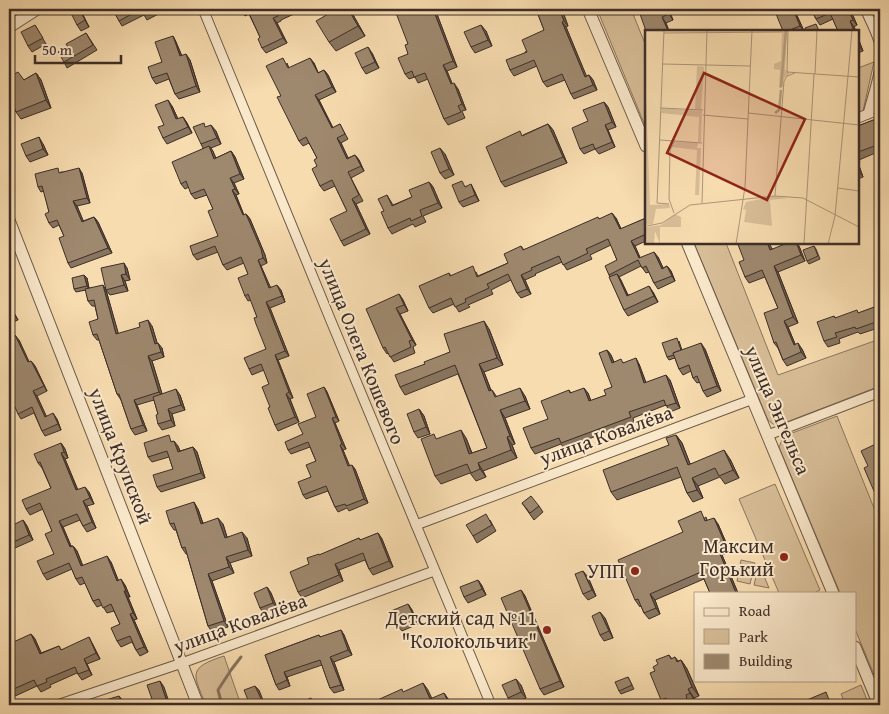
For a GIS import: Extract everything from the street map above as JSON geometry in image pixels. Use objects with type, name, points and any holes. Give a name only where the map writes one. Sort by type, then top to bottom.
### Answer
[{"type":"street","points":[[9,27],[37,9]]},
{"type":"street","name":"улица Олега Кошевого","points":[[203,9],[491,705]]},
{"type":"street","points":[[588,9],[645,144]]},
{"type":"street","points":[[865,9],[878,38],[880,49],[880,65],[868,114]]},
{"type":"street","points":[[859,118],[880,109]]},
{"type":"street","name":"улица Крупской","points":[[9,220],[198,705]]},
{"type":"street","name":"улица Энгельса","points":[[688,244],[833,592]]},
{"type":"street","points":[[768,435],[880,392]]},
{"type":"street","name":"улица Ковалёва","points":[[416,525],[753,399]]},
{"type":"street","name":"улица Ковалёва","points":[[57,705],[182,663],[434,571]]},
{"type":"street","points":[[856,649],[879,705]]},
{"type":"green space","points":[[597,9],[631,9],[645,44],[645,126]]},
{"type":"green space","points":[[874,62],[863,111],[859,113],[859,68]]},
{"type":"green space","points":[[694,244],[726,244],[778,375],[880,339],[880,386],[779,425],[773,424],[768,420]]},
{"type":"green space","points":[[837,416],[880,523],[880,689],[856,631],[856,592],[840,592],[779,447],[787,435]]},
{"type":"green space","points":[[775,484],[820,590],[816,592],[779,592],[739,499]]},
{"type":"green space","points":[[741,560],[755,563],[750,584],[737,581]]},
{"type":"green space","points":[[759,564],[769,588],[754,585]]},
{"type":"green space","points":[[224,656],[241,705],[206,705],[198,686],[196,673],[204,664]]},
{"type":"green space","points":[[861,685],[869,705],[846,705],[841,694]]},
{"type":"building","points":[[69,9],[79,9],[85,20],[77,25]]},
{"type":"building","points":[[115,9],[141,9],[119,21],[114,12],[116,11]]},
{"type":"building","points":[[141,9],[154,9],[143,14]]},
{"type":"building","points":[[247,9],[289,9],[277,14],[278,16],[273,18],[283,38],[262,48],[258,39],[260,37]]},
{"type":"building","points":[[337,9],[348,9],[358,26],[329,42],[316,21]]},
{"type":"building","points":[[401,9],[433,9],[453,61],[443,65],[451,84],[454,83],[462,104],[458,106],[461,112],[444,119],[425,73],[414,77],[412,71],[405,74],[398,58],[408,54],[405,45],[408,44],[396,13]]},
{"type":"building","points":[[536,9],[559,9],[564,21],[562,22],[585,77],[589,75],[593,85],[571,94],[562,74],[543,82],[534,60],[510,70],[506,60],[527,52],[522,40],[544,30]]},
{"type":"building","points":[[654,9],[667,9],[669,14],[662,17],[668,30],[646,30],[640,14]]},
{"type":"building","points":[[774,9],[793,9],[800,26],[790,30],[783,30]]},
{"type":"building","points":[[811,9],[848,9],[853,20],[850,21],[854,30],[838,30],[830,13],[816,19]]},
{"type":"building","points":[[816,24],[819,30],[806,30],[805,28]]},
{"type":"building","points":[[35,25],[43,38],[28,46],[21,32]]},
{"type":"building","points":[[481,25],[488,40],[471,47],[464,32]]},
{"type":"building","points":[[86,33],[93,45],[64,62],[58,52],[68,47],[66,44]]},
{"type":"building","points":[[173,36],[180,56],[186,54],[196,86],[175,94],[167,73],[152,78],[148,67],[162,62],[155,42]]},
{"type":"building","points":[[368,47],[375,62],[362,68],[355,53]]},
{"type":"building","points":[[283,58],[288,68],[310,58],[318,73],[324,70],[332,87],[315,95],[332,128],[340,124],[345,134],[337,138],[347,159],[355,155],[361,166],[348,172],[359,195],[352,199],[366,229],[341,241],[330,219],[347,211],[332,180],[320,186],[312,169],[317,166],[314,160],[317,158],[306,137],[299,141],[277,97],[281,96],[266,66]]},
{"type":"building","points":[[18,72],[24,80],[36,73],[46,100],[16,112],[11,99],[9,100],[9,77]]},
{"type":"building","points":[[168,100],[176,119],[183,117],[188,127],[163,138],[158,127],[164,125],[155,105]]},
{"type":"building","points":[[604,102],[612,122],[605,125],[612,142],[595,149],[593,144],[580,149],[572,128],[588,121],[583,110]]},
{"type":"building","points":[[880,111],[880,131],[876,133],[880,144],[859,152],[859,126],[876,119],[874,113]]},
{"type":"building","points":[[204,123],[205,127],[211,125],[217,138],[201,144],[193,127]]},
{"type":"building","points":[[548,124],[563,157],[501,182],[486,147],[520,131],[522,136]]},
{"type":"building","points":[[39,137],[43,149],[26,156],[21,144]]},
{"type":"building","points":[[209,146],[214,159],[231,151],[240,174],[230,178],[235,189],[232,190],[243,215],[246,214],[261,249],[263,258],[258,260],[269,288],[277,285],[282,296],[266,302],[285,351],[275,355],[289,392],[286,394],[295,417],[275,425],[262,387],[269,384],[261,364],[249,369],[244,358],[266,349],[254,318],[257,317],[248,294],[245,296],[238,278],[248,274],[241,257],[223,265],[215,246],[193,255],[190,246],[218,236],[208,211],[213,209],[204,189],[191,194],[186,181],[181,184],[172,162]]},
{"type":"building","points":[[440,148],[449,169],[440,173],[431,152]]},
{"type":"building","points":[[58,168],[59,173],[79,168],[87,198],[73,201],[82,222],[94,217],[108,248],[68,263],[59,238],[64,236],[57,220],[49,223],[45,214],[49,212],[42,186],[38,187],[35,174]]},
{"type":"building","points":[[462,181],[465,187],[471,184],[475,195],[459,202],[452,185]]},
{"type":"building","points":[[429,182],[438,203],[420,210],[422,216],[411,221],[410,218],[388,228],[381,212],[384,211],[378,199],[387,195],[392,206],[412,197],[409,190]]},
{"type":"building","points":[[612,213],[620,229],[645,218],[645,234],[631,241],[639,258],[654,252],[662,269],[667,266],[672,276],[654,283],[646,266],[642,268],[638,260],[609,275],[605,266],[617,260],[608,239],[586,249],[588,253],[563,265],[559,256],[531,268],[532,270],[521,275],[527,289],[517,293],[508,274],[487,284],[489,288],[465,299],[466,302],[455,307],[451,298],[429,308],[419,286],[449,273],[450,276],[473,266],[477,277],[508,263],[504,254],[521,246],[523,250],[598,217],[599,219]]},
{"type":"building","points":[[738,244],[768,244],[770,250],[785,244],[797,244],[801,255],[774,266],[793,317],[784,321],[794,345],[798,343],[801,352],[783,360],[776,342],[774,343],[764,313],[778,308],[762,270],[745,277],[739,262],[744,260]]},
{"type":"building","points":[[814,246],[818,256],[807,261],[803,250]]},
{"type":"building","points":[[124,263],[126,274],[121,275],[124,285],[106,290],[101,268]]},
{"type":"building","points":[[617,274],[627,296],[649,286],[654,296],[624,310],[609,277]]},
{"type":"building","points":[[84,275],[87,286],[74,289],[72,278]]},
{"type":"building","points":[[103,285],[116,334],[140,327],[139,323],[148,320],[155,344],[158,343],[161,352],[148,356],[159,392],[134,400],[143,425],[131,429],[97,334],[93,335],[89,322],[98,319],[94,300],[88,301],[85,289]]},
{"type":"building","points":[[399,294],[404,305],[396,308],[412,340],[409,341],[411,347],[390,357],[385,347],[383,348],[366,309]]},
{"type":"building","points":[[9,304],[14,315],[9,317]]},
{"type":"building","points":[[880,305],[880,327],[878,328],[876,322],[856,329],[855,327],[835,333],[837,337],[824,341],[817,322],[857,310],[858,313]]},
{"type":"building","points":[[484,321],[497,358],[479,364],[489,391],[492,390],[495,397],[520,388],[525,401],[500,410],[510,436],[507,437],[511,450],[478,463],[480,469],[471,473],[467,464],[435,476],[421,439],[434,434],[436,439],[461,430],[469,454],[487,448],[455,365],[400,387],[395,375],[450,352],[444,334]]},
{"type":"building","points":[[15,335],[28,362],[31,361],[44,386],[33,391],[45,417],[53,413],[58,424],[42,431],[32,407],[18,414],[9,393],[9,338]]},
{"type":"building","points":[[677,338],[681,350],[667,357],[662,343]]},
{"type":"building","points":[[701,343],[717,386],[703,391],[697,376],[693,378],[689,365],[679,369],[673,353]]},
{"type":"building","points":[[607,350],[612,363],[621,359],[623,363],[636,358],[644,383],[666,375],[676,403],[666,406],[664,400],[629,412],[631,417],[561,443],[559,438],[531,448],[523,428],[548,419],[541,401],[569,390],[570,393],[584,388],[589,401],[606,395],[604,390],[612,387],[599,353]]},
{"type":"building","points":[[324,387],[336,417],[332,418],[342,444],[340,445],[348,466],[352,465],[364,499],[346,506],[345,504],[335,507],[326,486],[303,495],[298,482],[311,477],[306,465],[316,461],[308,442],[288,450],[285,442],[303,434],[298,424],[316,417],[307,394]]},
{"type":"building","points":[[176,389],[181,405],[168,409],[171,420],[158,424],[156,415],[158,414],[153,397]]},
{"type":"building","points":[[419,409],[426,427],[414,432],[407,414]]},
{"type":"building","points":[[169,435],[171,442],[174,441],[178,452],[193,447],[201,473],[157,487],[153,475],[173,469],[167,451],[148,457],[144,443]]},
{"type":"building","points":[[676,435],[688,465],[724,450],[733,470],[719,476],[715,468],[692,478],[697,490],[687,493],[677,467],[611,492],[603,470],[669,445],[666,438]]},
{"type":"building","points":[[880,442],[880,505],[864,468],[868,466],[861,451]]},
{"type":"building","points":[[61,443],[64,452],[61,453],[76,490],[85,487],[90,498],[83,501],[92,522],[83,526],[77,514],[59,521],[70,547],[73,546],[81,566],[107,556],[117,581],[121,579],[126,591],[124,591],[133,613],[130,614],[144,647],[136,650],[130,636],[117,641],[111,628],[120,624],[111,604],[103,608],[99,599],[93,601],[82,577],[76,579],[69,563],[43,574],[37,561],[54,554],[45,534],[52,531],[40,503],[26,509],[22,500],[51,488],[40,462],[38,463],[34,454]]},
{"type":"building","points":[[531,496],[539,506],[530,513],[522,503]]},
{"type":"building","points":[[194,502],[201,524],[218,518],[225,538],[242,532],[248,550],[226,557],[229,567],[208,574],[224,621],[208,626],[185,547],[182,548],[174,523],[170,524],[166,511]]},
{"type":"building","points":[[701,511],[705,521],[714,518],[726,546],[718,549],[736,592],[710,592],[701,572],[650,594],[656,608],[644,613],[638,599],[635,600],[618,560],[683,532],[678,521]]},
{"type":"building","points":[[486,514],[492,525],[473,536],[466,525]]},
{"type":"building","points":[[23,520],[29,535],[11,543],[9,527]]},
{"type":"building","points":[[378,533],[389,561],[369,569],[363,553],[335,564],[339,575],[298,592],[290,572],[309,564],[307,558],[319,555],[359,538],[360,540]]},
{"type":"building","points":[[583,571],[592,590],[583,594],[575,574]]},
{"type":"building","points":[[478,580],[482,589],[464,597],[460,587]]},
{"type":"building","points":[[267,587],[273,603],[260,608],[254,593]]},
{"type":"building","points":[[521,590],[560,681],[540,689],[501,598]]},
{"type":"building","points":[[408,604],[414,617],[397,625],[391,611]]},
{"type":"building","points":[[600,612],[609,631],[600,635],[592,616]]},
{"type":"building","points":[[341,630],[348,650],[330,657],[341,685],[330,688],[320,660],[284,672],[287,680],[276,685],[265,655],[319,635],[320,637]]},
{"type":"building","points":[[31,634],[40,654],[59,646],[61,650],[89,637],[96,653],[84,659],[89,670],[78,674],[75,667],[46,679],[47,682],[37,686],[34,680],[9,691],[9,644]]},
{"type":"building","points":[[669,655],[671,659],[675,657],[677,662],[681,660],[692,687],[688,689],[690,693],[686,695],[687,699],[675,705],[673,700],[668,703],[666,698],[661,700],[650,673],[655,671],[653,667],[658,664],[656,660]]},
{"type":"building","points":[[628,677],[632,685],[619,691],[615,682]]},
{"type":"building","points":[[516,679],[521,692],[508,698],[502,685]]},
{"type":"building","points":[[160,681],[168,705],[154,705],[147,685]]},
{"type":"building","points":[[423,683],[430,699],[444,693],[449,704],[374,705],[373,702],[402,689],[403,692]]},
{"type":"building","points":[[255,686],[264,705],[250,705],[244,690]]},
{"type":"building","points":[[826,692],[831,705],[795,705]]},
{"type":"building","points":[[119,696],[123,705],[89,705]]},
{"type":"building","points":[[311,698],[314,705],[303,705],[302,702]]},
{"type":"waterway","points":[[222,705],[218,690],[241,657]]},
{"type":"place","name":"Максим Горький","points":[[784,557]]},
{"type":"place","name":"УПП","points":[[635,571]]},
{"type":"place","name":"Детский сад №11 \"Колокольчик\"","points":[[547,630]]}]
